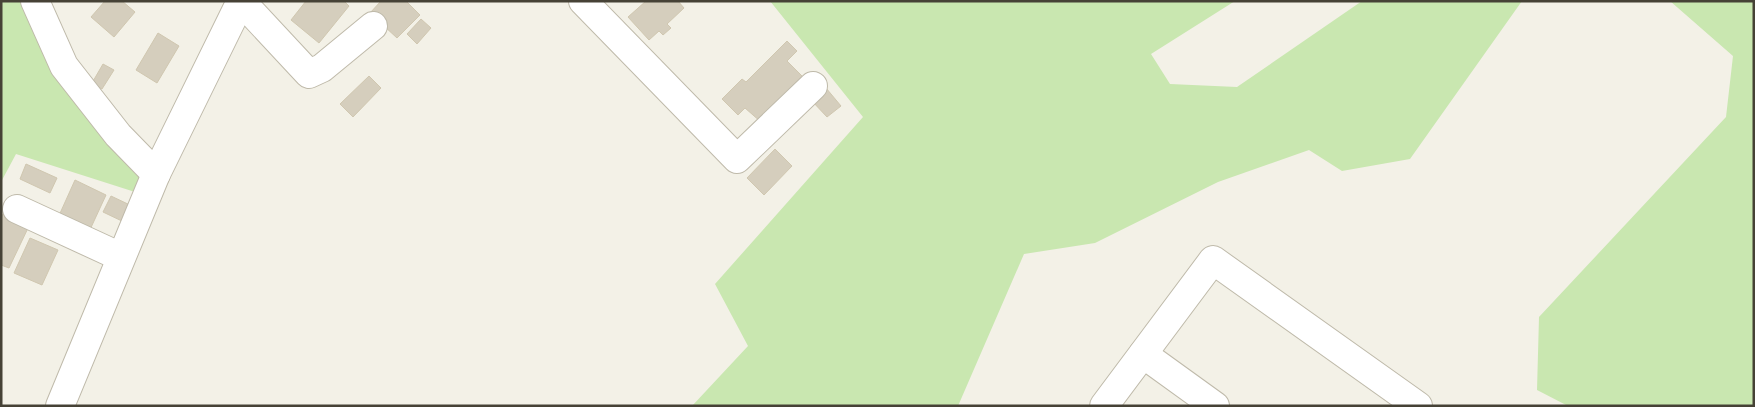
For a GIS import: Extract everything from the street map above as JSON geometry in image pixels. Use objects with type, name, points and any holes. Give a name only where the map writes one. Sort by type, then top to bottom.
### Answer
[{"type":"street","points":[[36,1],[64,66],[118,134],[156,174]]},
{"type":"street","points":[[60,406],[156,174],[241,1],[309,74],[322,68],[374,26]]},
{"type":"street","points":[[583,1],[737,159],[813,86]]},
{"type":"street","points":[[17,209],[121,257]]},
{"type":"street","points":[[1104,406],[1213,260],[1418,406]]},
{"type":"street","points":[[1143,354],[1215,406]]},
{"type":"green space","points":[[1,1],[21,1],[51,69],[140,175],[135,192],[16,154],[1,182]]},
{"type":"green space","points":[[770,1],[1235,1],[1151,54],[1170,84],[1237,87],[1362,1],[1522,1],[1410,159],[1342,171],[1309,150],[1218,182],[1095,243],[1024,254],[958,406],[692,406],[748,346],[715,284],[863,117]]},
{"type":"green space","points":[[1670,1],[1754,1],[1754,406],[1568,406],[1537,390],[1539,317],[1726,117],[1733,56]]},
{"type":"building","points":[[105,1],[122,1],[135,12],[114,37],[91,17]]},
{"type":"building","points":[[306,1],[344,1],[349,6],[319,43],[291,20]]},
{"type":"building","points":[[381,1],[406,1],[420,15],[397,38],[370,13]]},
{"type":"building","points":[[646,1],[678,1],[684,8],[667,24],[671,28],[663,35],[659,31],[649,40],[628,17]]},
{"type":"building","points":[[421,19],[431,28],[417,44],[407,34]]},
{"type":"building","points":[[158,33],[179,46],[157,83],[136,70]]},
{"type":"building","points":[[787,41],[797,51],[787,61],[804,78],[761,122],[745,108],[738,115],[722,99],[742,79],[746,82]]},
{"type":"building","points":[[103,64],[114,70],[102,89],[92,83]]},
{"type":"building","points":[[369,76],[381,88],[353,117],[340,104]]},
{"type":"building","points":[[826,88],[841,106],[827,117],[812,101]]},
{"type":"building","points":[[775,149],[792,166],[764,195],[747,178]]},
{"type":"building","points":[[26,164],[57,178],[50,193],[20,179]]},
{"type":"building","points":[[75,180],[106,195],[88,234],[57,220]]},
{"type":"building","points":[[111,196],[132,206],[124,222],[103,212]]},
{"type":"building","points":[[3,214],[29,226],[9,268],[1,265],[1,218]]},
{"type":"building","points":[[30,238],[58,250],[42,285],[14,273]]}]
